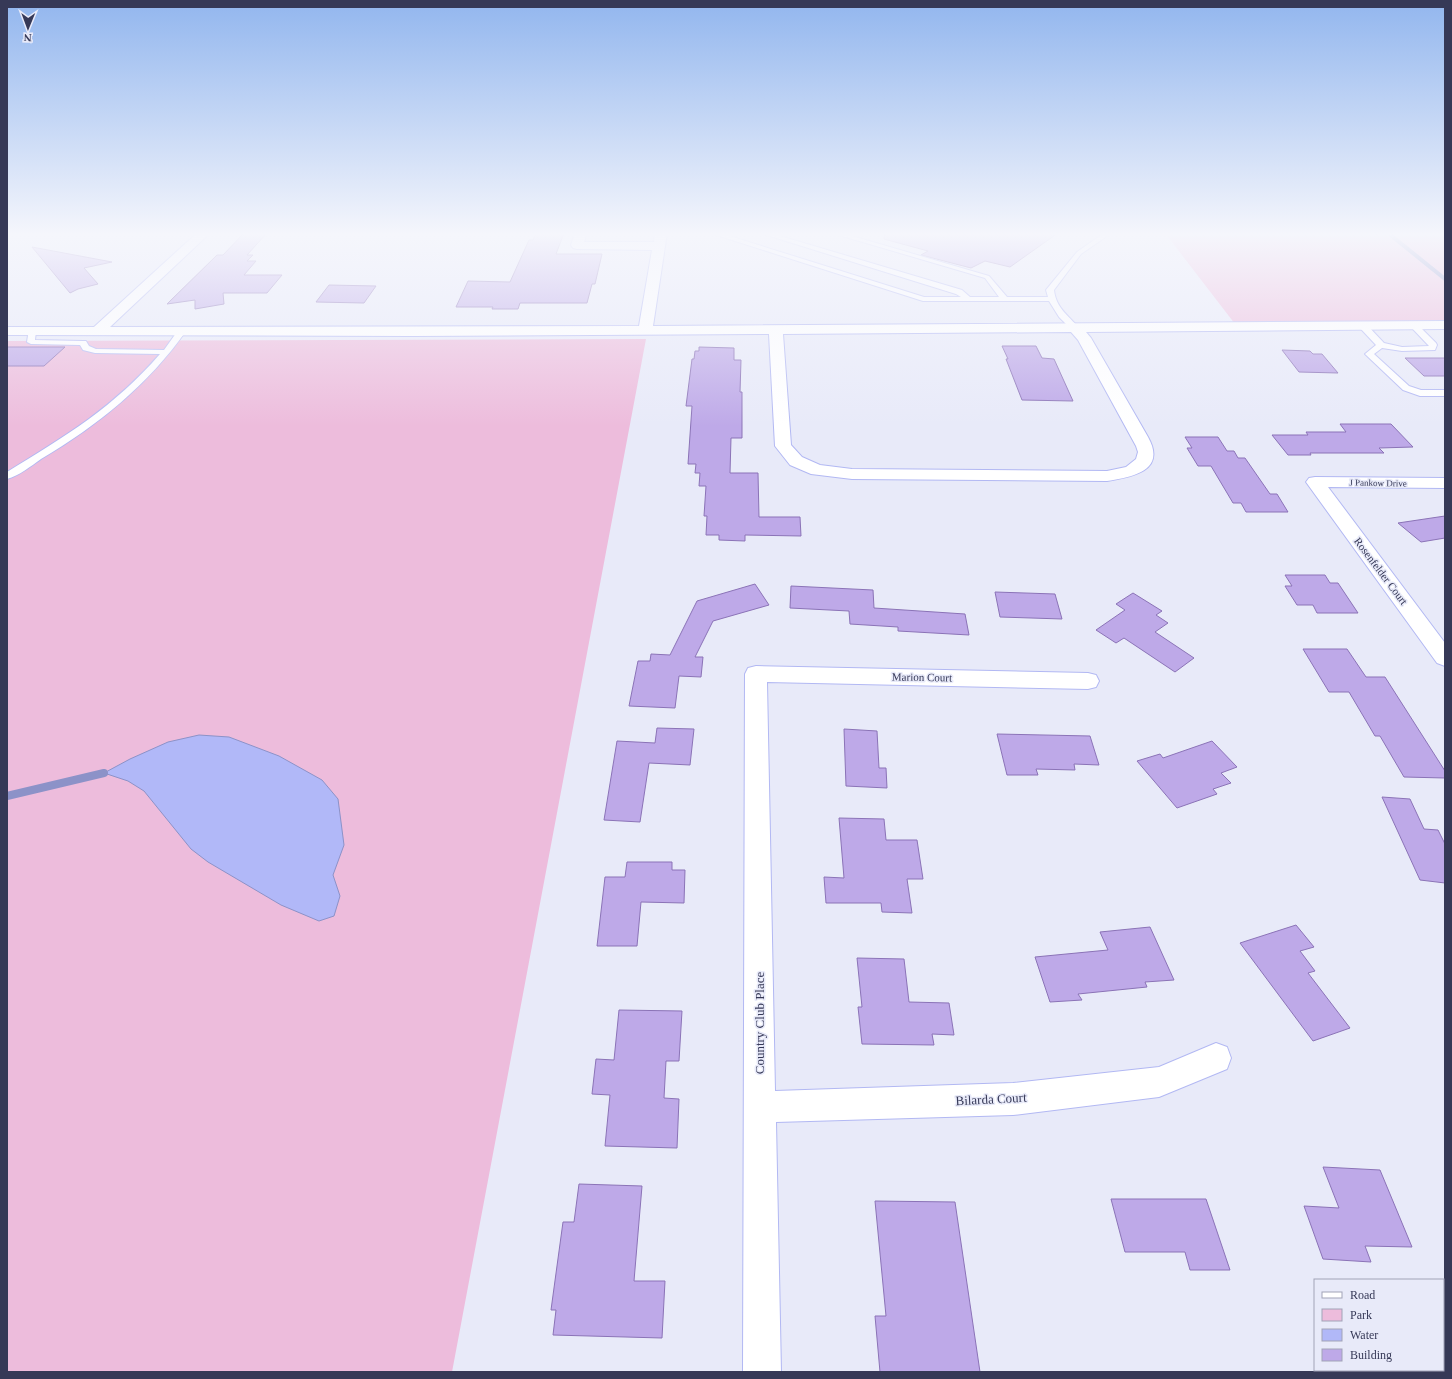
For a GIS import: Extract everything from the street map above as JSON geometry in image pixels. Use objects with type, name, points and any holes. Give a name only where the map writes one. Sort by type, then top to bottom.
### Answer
[{"type":"street","points":[[97,331],[134,297]]},
{"type":"street","points":[[645,330],[650,297]]},
{"type":"street","points":[[7,331],[182,332],[776,330],[1445,325]]},
{"type":"street","points":[[776,330],[783,446],[796,461],[817,470],[860,474],[1106,476],[1131,472],[1141,465],[1146,451],[1140,437],[1084,338],[1075,328]]},
{"type":"street","name":"J Pankow Drive","points":[[1317,484],[1315,482],[1445,483]]},
{"type":"street","name":"Rosenfelder Court","points":[[1317,484],[1445,658]]},
{"type":"street","name":"Marion Court","points":[[756,674],[1088,680]]},
{"type":"street","name":"Country Club Place","points":[[756,674],[762,1372]]},
{"type":"street","name":"Bilarda Court","points":[[760,1108],[1013,1099],[1159,1082],[1216,1058]]},
{"type":"lane","points":[[918,297],[923,299],[1051,299],[1066,321],[1075,328]]},
{"type":"lane","points":[[1363,326],[1382,345],[1402,349],[1432,348],[1432,345],[1414,326]]},
{"type":"lane","points":[[32,331],[31,342],[83,343],[97,331]]},
{"type":"lane","points":[[7,476],[111,408],[165,352],[182,332]]},
{"type":"lane","points":[[83,343],[86,348],[94,351],[165,352]]},
{"type":"lane","points":[[1382,345],[1369,354],[1406,388],[1420,393],[1445,393]]},
{"type":"green space","points":[[1215,297],[1445,297],[1445,322],[1235,324]]},
{"type":"green space","points":[[646,339],[452,1372],[7,1372],[7,341]]},
{"type":"water","points":[[199,735],[229,737],[279,756],[322,780],[338,799],[344,845],[333,875],[340,896],[334,916],[319,921],[281,905],[208,862],[191,849],[144,791],[128,781],[104,773],[130,759],[168,742]]},
{"type":"building","points":[[174,297],[223,297],[224,304],[195,309],[195,300],[167,304]]},
{"type":"building","points":[[320,297],[368,297],[364,303],[316,302]]},
{"type":"building","points":[[460,297],[588,297],[587,303],[520,303],[518,309],[456,307]]},
{"type":"building","points":[[1002,346],[1036,346],[1042,358],[1054,359],[1073,401],[1022,400]]},
{"type":"building","points":[[7,347],[65,347],[44,366],[7,366]]},
{"type":"building","points":[[699,347],[734,348],[734,360],[741,360],[740,392],[742,392],[742,438],[731,438],[730,473],[758,473],[759,517],[800,517],[801,536],[745,535],[745,541],[719,540],[719,535],[706,535],[707,516],[704,516],[706,486],[699,486],[700,473],[695,473],[696,464],[688,464],[692,406],[686,406],[692,359],[694,359],[695,351],[699,351]]},
{"type":"building","points":[[1282,350],[1310,351],[1313,354],[1322,354],[1338,373],[1299,372]]},
{"type":"building","points":[[1405,358],[1445,358],[1445,376],[1424,376]]},
{"type":"building","points":[[1340,424],[1391,424],[1413,447],[1379,448],[1384,453],[1310,453],[1311,455],[1288,455],[1272,435],[1308,435],[1306,432],[1346,432]]},
{"type":"building","points":[[1185,437],[1218,437],[1227,451],[1234,451],[1238,458],[1245,458],[1270,494],[1277,494],[1288,512],[1246,512],[1241,503],[1233,503],[1211,466],[1198,466],[1187,448],[1192,448]]},
{"type":"building","points":[[1445,516],[1445,538],[1421,542],[1398,523]]},
{"type":"building","points":[[1285,575],[1325,575],[1330,583],[1338,583],[1358,613],[1317,613],[1313,605],[1297,605],[1285,586],[1292,586]]},
{"type":"building","points":[[755,584],[769,605],[713,621],[695,657],[703,657],[701,677],[679,676],[675,708],[629,706],[638,661],[650,661],[651,654],[670,655],[697,601]]},
{"type":"building","points":[[791,586],[873,590],[874,608],[965,614],[969,635],[898,631],[898,627],[850,624],[849,611],[790,608]]},
{"type":"building","points":[[995,592],[1055,594],[1062,619],[1000,617]]},
{"type":"building","points":[[1133,593],[1162,611],[1156,615],[1168,623],[1155,632],[1194,658],[1175,672],[1124,638],[1116,643],[1096,630],[1125,610],[1116,604]]},
{"type":"building","points":[[1303,649],[1347,649],[1366,677],[1385,677],[1445,771],[1445,778],[1404,777],[1380,736],[1375,736],[1349,692],[1329,692]]},
{"type":"building","points":[[657,728],[694,729],[690,765],[649,763],[640,822],[604,820],[617,741],[655,743]]},
{"type":"building","points":[[844,729],[877,731],[879,768],[886,768],[887,788],[846,786]]},
{"type":"building","points":[[997,734],[1090,736],[1099,765],[1074,764],[1075,770],[1036,769],[1038,775],[1007,775]]},
{"type":"building","points":[[1212,741],[1237,767],[1221,773],[1231,783],[1213,789],[1217,794],[1177,808],[1137,761],[1160,754],[1163,758]]},
{"type":"building","points":[[1382,797],[1410,799],[1424,829],[1438,830],[1445,844],[1445,883],[1420,880]]},
{"type":"building","points":[[839,818],[884,819],[886,840],[917,840],[923,879],[907,879],[912,913],[882,912],[881,903],[826,903],[824,877],[844,878]]},
{"type":"building","points":[[627,862],[672,862],[672,870],[685,870],[684,903],[641,902],[637,946],[597,946],[605,877],[625,877]]},
{"type":"building","points":[[1296,925],[1314,947],[1300,951],[1315,971],[1308,973],[1350,1028],[1313,1041],[1240,943]]},
{"type":"building","points":[[1150,927],[1174,980],[1145,982],[1147,987],[1078,994],[1082,1000],[1050,1002],[1035,957],[1108,950],[1100,932]]},
{"type":"building","points":[[857,958],[904,959],[909,1002],[949,1003],[954,1035],[932,1034],[934,1045],[862,1044],[858,1007],[862,1007]]},
{"type":"building","points":[[619,1010],[682,1011],[679,1061],[666,1061],[664,1098],[679,1099],[677,1148],[605,1146],[610,1095],[592,1094],[596,1059],[614,1060]]},
{"type":"building","points":[[1323,1167],[1380,1170],[1412,1247],[1365,1246],[1371,1262],[1323,1259],[1304,1206],[1339,1208]]},
{"type":"building","points":[[579,1184],[642,1186],[634,1281],[665,1281],[662,1338],[553,1335],[556,1310],[551,1310],[563,1222],[574,1222]]},
{"type":"building","points":[[1111,1199],[1206,1199],[1230,1270],[1190,1270],[1185,1252],[1125,1252]]},
{"type":"building","points":[[875,1201],[955,1202],[980,1372],[880,1372],[875,1316],[886,1316]]},
{"type":"waterway","points":[[7,796],[104,773]]}]
